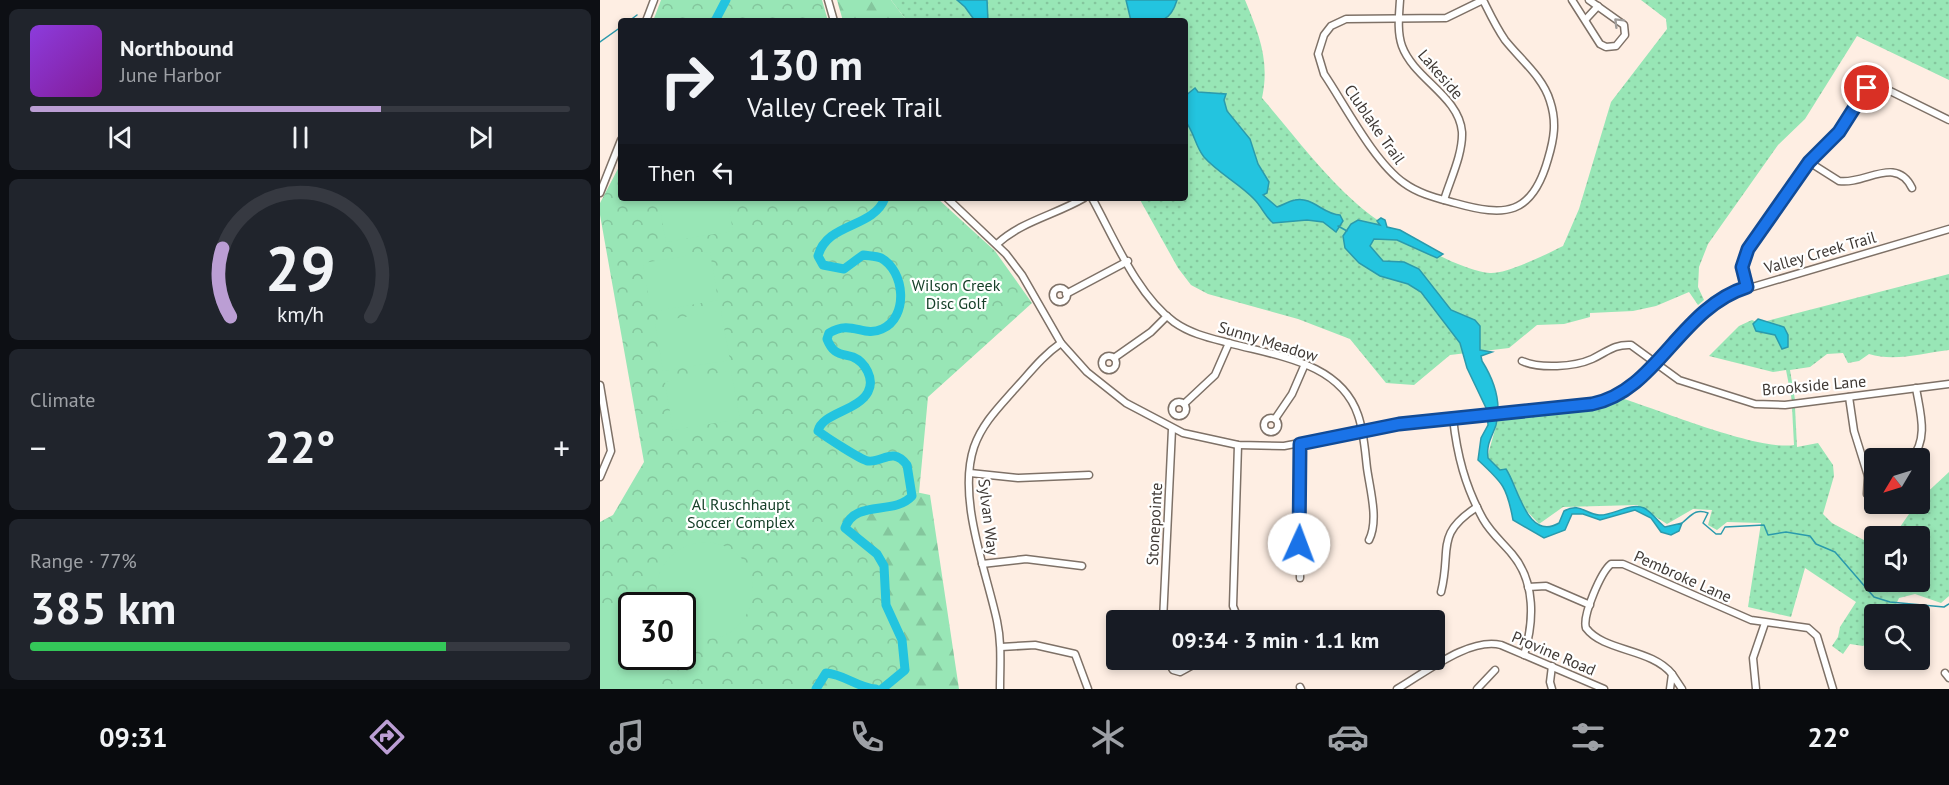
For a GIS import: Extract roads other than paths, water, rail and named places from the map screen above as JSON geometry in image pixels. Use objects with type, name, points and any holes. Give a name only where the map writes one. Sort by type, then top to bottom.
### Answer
[{"type":"street","points":[[647,18],[654,0]]},
{"type":"street","points":[[828,0],[833,18]]},
{"type":"street","name":"Lakeside","points":[[1400,0],[1401,42],[1406,54],[1450,105],[1460,124],[1461,143],[1444,200]]},
{"type":"street","name":"Clublake Trail","points":[[1483,0],[1503,38],[1546,91],[1554,119],[1553,141],[1541,181],[1533,193],[1517,206],[1491,212],[1413,189],[1387,167],[1320,65],[1318,49],[1321,39],[1335,24],[1350,19],[1399,18],[1449,18],[1483,0]]},
{"type":"street","points":[[1572,0],[1600,44],[1609,48],[1618,44],[1625,35],[1625,27],[1589,0]]},
{"type":"street","points":[[1586,19],[1598,6]]},
{"type":"street","points":[[1747,287],[1742,270],[1746,252],[1809,162],[1836,136],[1871,86],[1882,87],[1949,120]]},
{"type":"street","points":[[600,193],[618,148]]},
{"type":"street","points":[[1809,162],[1839,182],[1890,172],[1905,177],[1912,188]]},
{"type":"street","name":"Valley Creek Trail","points":[[950,201],[997,244],[1022,275],[1061,343],[1087,372],[1113,394],[1172,429],[1208,440],[1238,445],[1300,444],[1399,424],[1606,401],[1634,383],[1706,308],[1723,297],[1747,287],[1949,229]]},
{"type":"street","points":[[997,244],[1020,226],[1055,214],[1079,201]]},
{"type":"street","name":"Sunny Meadow","points":[[1094,201],[1149,297],[1167,316],[1191,332],[1305,364],[1327,375],[1345,392],[1357,412],[1362,431],[1374,525],[1369,540]]},
{"type":"street","points":[[1066,294],[1128,261]]},
{"type":"street","points":[[1114,358],[1151,332],[1167,316]]},
{"type":"street","name":"Sylvan Way","points":[[1000,689],[1001,647],[982,564],[971,497],[970,473],[974,446],[986,423],[1033,366],[1061,343]]},
{"type":"street","points":[[1184,404],[1215,375],[1228,343]]},
{"type":"street","name":"Brookside Lane","points":[[1522,361],[1534,366],[1580,362],[1594,358],[1610,347],[1628,345],[1638,347],[1654,362],[1683,382],[1755,404],[1785,405],[1949,384]]},
{"type":"street","points":[[1275,419],[1289,398],[1305,364]]},
{"type":"street","points":[[600,385],[611,451],[609,461],[600,477]]},
{"type":"street","points":[[1916,388],[1922,435],[1919,448]]},
{"type":"street","points":[[1849,397],[1854,431],[1864,459]]},
{"type":"street","points":[[1453,418],[1460,464],[1477,507],[1486,524],[1520,565],[1528,587],[1531,625],[1524,655]]},
{"type":"street","name":"Stonepointe","points":[[1164,610],[1172,429]]},
{"type":"street","points":[[1300,444],[1300,578]]},
{"type":"street","points":[[1235,610],[1238,445]]},
{"type":"street","points":[[970,473],[1018,478],[1089,475]]},
{"type":"street","points":[[1441,592],[1446,570],[1445,549],[1449,533],[1460,518],[1477,507]]},
{"type":"street","points":[[982,564],[1026,559],[1082,566]]},
{"type":"street","name":"Pembroke Lane","points":[[1672,674],[1658,662],[1589,631],[1584,624],[1605,570],[1617,562],[1737,615],[1765,623],[1801,626],[1815,633],[1833,689]]},
{"type":"street","points":[[1528,587],[1546,586],[1590,605]]},
{"type":"street","points":[[1756,689],[1753,657],[1765,623]]},
{"type":"street","name":"Provine Road","points":[[1397,689],[1476,644],[1492,643],[1552,666],[1600,688]]},
{"type":"street","points":[[1001,647],[1035,645],[1075,654],[1088,689]]},
{"type":"street","points":[[1552,666],[1550,682],[1552,689]]},
{"type":"street","points":[[1477,689],[1495,670]]},
{"type":"street","points":[[1670,689],[1672,674]]},
{"type":"street","points":[[1672,674],[1682,689]]},
{"type":"water","points":[[957,0],[987,0],[988,18],[973,18]]},
{"type":"water","points":[[1126,0],[1177,0],[1174,9],[1166,18],[1130,18]]},
{"type":"water","points":[[1195,88],[1198,92],[1226,94],[1224,100],[1227,111],[1250,139],[1258,164],[1269,182],[1267,193],[1263,195],[1277,207],[1301,199],[1340,215],[1343,221],[1336,232],[1323,222],[1307,220],[1273,223],[1257,202],[1201,153],[1188,126],[1188,94]]},
{"type":"water","points":[[1381,218],[1385,220],[1387,227],[1400,230],[1443,254],[1437,258],[1397,240],[1374,239],[1370,246],[1383,261],[1404,262],[1419,269],[1451,310],[1475,320],[1480,326],[1480,350],[1492,352],[1481,356],[1493,384],[1498,408],[1488,458],[1500,470],[1506,469],[1531,519],[1539,525],[1548,527],[1559,523],[1564,511],[1574,508],[1604,515],[1639,507],[1647,510],[1665,527],[1682,523],[1679,531],[1671,535],[1661,532],[1651,518],[1635,510],[1600,520],[1583,514],[1572,514],[1565,530],[1544,538],[1513,520],[1509,500],[1503,486],[1478,460],[1481,438],[1488,425],[1487,410],[1467,368],[1460,343],[1421,292],[1408,284],[1380,276],[1359,263],[1345,248],[1343,236],[1351,224],[1358,220],[1380,225],[1377,221]]},
{"type":"water","points":[[1758,319],[1784,327],[1788,335],[1788,347],[1782,349],[1775,335],[1756,331],[1753,324]]},
{"type":"waterway","points":[[717,18],[726,0]]},
{"type":"waterway","points":[[633,18],[637,15]]},
{"type":"waterway","points":[[600,42],[618,29]]},
{"type":"waterway","points":[[882,689],[905,670],[902,640],[886,605],[884,566],[877,554],[845,528],[850,519],[857,514],[866,510],[895,505],[912,496],[907,465],[902,459],[892,456],[873,461],[864,460],[818,431],[826,420],[857,404],[870,387],[865,367],[857,359],[834,350],[827,339],[829,333],[844,328],[869,331],[882,329],[897,315],[901,294],[895,273],[881,258],[863,255],[844,269],[823,265],[818,256],[823,245],[831,237],[871,215],[883,201]]},
{"type":"waterway","points":[[1338,226],[1347,231]]},
{"type":"waterway","points":[[1682,523],[1700,511],[1708,513],[1703,523],[1716,534],[1721,534],[1725,527],[1764,525],[1768,535],[1786,532],[1810,536],[1816,544],[1835,552],[1874,597],[1890,602],[1944,607],[1949,604]]},
{"type":"waterway","points":[[816,689],[826,673],[876,689]]},
{"type":"park label","name":"Wilson Creek Disc Golf","points":[[956,294]]},
{"type":"park label","name":"Al Ruschhaupt Soccer Complex","points":[[741,513]]}]
